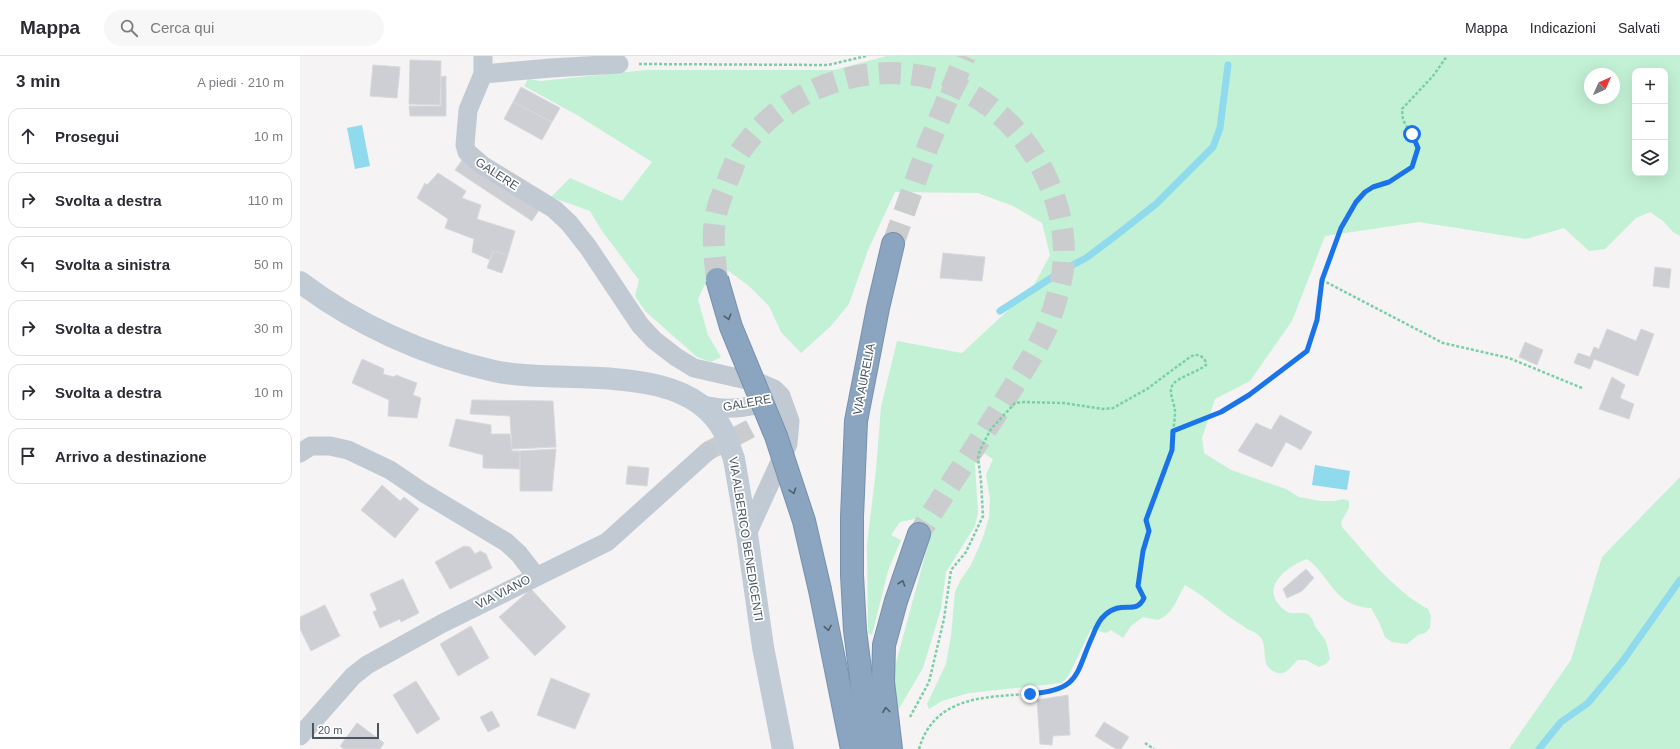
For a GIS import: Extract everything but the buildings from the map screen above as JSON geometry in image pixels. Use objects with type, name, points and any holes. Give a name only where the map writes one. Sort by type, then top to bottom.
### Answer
[{"type":"highway","name":"VIA AURELIA","points":[[870,749],[855,630],[852,575],[852,517],[856,421],[878,308],[893,244]]},
{"type":"highway","points":[[717,279],[731,327],[776,436],[804,521],[820,590],[852,749]]},
{"type":"highway","points":[[891,749],[883,682],[884,645],[896,601],[919,534]]},
{"type":"street","name":"GALERE","points":[[618,64],[552,68],[483,65],[468,110],[465,145],[467,152],[482,165],[554,209],[569,223],[588,247],[640,325],[654,340],[676,357],[694,368],[760,383],[774,389],[780,396],[770,402],[730,408],[715,408],[701,404]]},
{"type":"street","name":"VIA ALBERICO BENEDICENTI","points":[[300,282],[321,298],[388,335],[445,358],[495,371],[649,383],[679,392],[701,404],[714,415],[725,434],[734,459],[748,534],[763,647],[783,749]]},
{"type":"street","points":[[748,534],[788,444],[790,421],[780,396]]},
{"type":"street","points":[[300,453],[310,446],[348,450],[390,470],[424,493],[506,542],[519,554],[536,576]]},
{"type":"street","name":"VIA VIANO","points":[[300,736],[354,676],[367,665],[443,623],[607,542],[708,451]]},
{"type":"path","points":[[618,64],[828,65],[866,56]]},
{"type":"path","points":[[1173,431],[1221,412],[1249,395],[1307,351],[1317,320],[1322,280],[1341,228],[1356,202],[1365,192],[1373,187],[1389,182],[1412,167],[1418,148],[1403,120],[1402,109],[1433,76],[1447,56]]},
{"type":"path","points":[[1322,280],[1443,343],[1509,358],[1582,388]]},
{"type":"path","points":[[908,720],[929,682],[944,619],[951,570],[966,552],[983,516],[978,458],[980,450],[991,429],[1008,410],[1016,404],[1024,402],[1064,403],[1103,409],[1113,408],[1148,389],[1190,357],[1195,354],[1199,355],[1206,362],[1206,365],[1194,373],[1174,382],[1171,389],[1172,402],[1175,410],[1172,450],[1146,520],[1149,531],[1143,551],[1138,586],[1144,598],[1141,605],[1135,608],[1119,607],[1107,613],[1098,622],[1078,672],[1069,683],[1057,690],[1044,693],[976,699],[959,703],[944,711],[931,723],[922,736],[919,749]]},
{"type":"path","points":[[1145,743],[1154,749]]},
{"type":"green space","points":[[887,56],[1680,56],[1680,236],[1673,232],[1663,221],[1650,212],[1636,218],[1605,249],[1589,251],[1564,228],[1526,239],[1419,222],[1325,236],[1292,321],[1250,381],[1215,399],[1202,438],[1204,453],[1231,470],[1286,489],[1299,497],[1320,501],[1335,501],[1343,499],[1349,501],[1349,508],[1341,522],[1342,527],[1393,583],[1415,601],[1428,609],[1431,616],[1430,628],[1425,633],[1418,635],[1407,644],[1392,642],[1385,637],[1371,608],[1359,606],[1341,597],[1315,566],[1307,559],[1283,573],[1277,580],[1274,587],[1274,595],[1278,603],[1286,611],[1309,615],[1316,628],[1324,638],[1330,659],[1326,664],[1319,667],[1306,660],[1298,660],[1287,671],[1277,673],[1273,671],[1269,668],[1265,660],[1263,642],[1255,632],[1245,628],[1185,585],[1168,614],[1158,620],[1143,617],[1131,626],[1123,638],[1111,630],[1106,633],[1091,629],[1070,673],[1061,683],[969,693],[942,701],[929,709],[927,704],[946,664],[951,636],[955,592],[960,581],[971,565],[982,540],[989,518],[990,499],[986,475],[993,459],[976,448],[975,465],[978,513],[975,526],[946,572],[941,609],[923,668],[894,717],[893,674],[930,537],[928,530],[922,521],[914,519],[900,522],[891,535],[901,540],[888,571],[872,635],[868,633],[867,544],[876,470],[881,407],[897,341],[962,353],[1033,287],[1050,255],[1042,223],[1013,206],[978,193],[895,192],[868,250],[849,304],[831,326],[801,353],[781,332],[769,306],[749,286],[726,269],[704,286],[698,299],[708,335],[721,357],[711,362],[697,357],[645,311],[635,296],[639,280],[602,231],[590,211],[551,197],[570,178],[622,201],[652,162],[577,115],[524,86],[528,79],[541,81],[646,70],[834,70]]},
{"type":"green space","points":[[1680,477],[1680,749],[1509,749],[1571,660],[1602,557]]},
{"type":"water","points":[[362,125],[370,166],[355,169],[347,128]]},
{"type":"water","points":[[1315,465],[1350,471],[1347,490],[1312,485]]},
{"type":"waterway","points":[[1000,311],[1065,269],[1086,258],[1114,237],[1156,204],[1213,147],[1220,128],[1228,65]]},
{"type":"waterway","points":[[1539,749],[1561,722],[1588,703],[1622,662],[1680,580]]},
{"type":"tunnel","points":[[893,244],[928,146],[965,56]]},
{"type":"tunnel","points":[[717,279],[714,242],[715,220],[717,209],[737,158],[758,129],[781,110],[805,94],[832,83],[861,76],[890,73],[919,76],[948,83],[980,99],[1007,121],[1019,134],[1039,163],[1057,204],[1064,245],[1063,272],[1060,285],[1050,319],[1035,351],[919,534]]},
{"type":"tunnel","points":[[708,451],[782,412]]},
{"type":"route","points":[[1030,694],[1057,690],[1069,683],[1078,672],[1098,622],[1107,613],[1119,607],[1127,606],[1135,608],[1141,605],[1144,598],[1138,586],[1143,551],[1149,531],[1146,520],[1153,499],[1167,468],[1172,450],[1173,431],[1221,412],[1249,395],[1307,351],[1317,320],[1322,280],[1341,228],[1356,202],[1365,192],[1373,187],[1389,182],[1412,167],[1418,148],[1412,134]]}]
